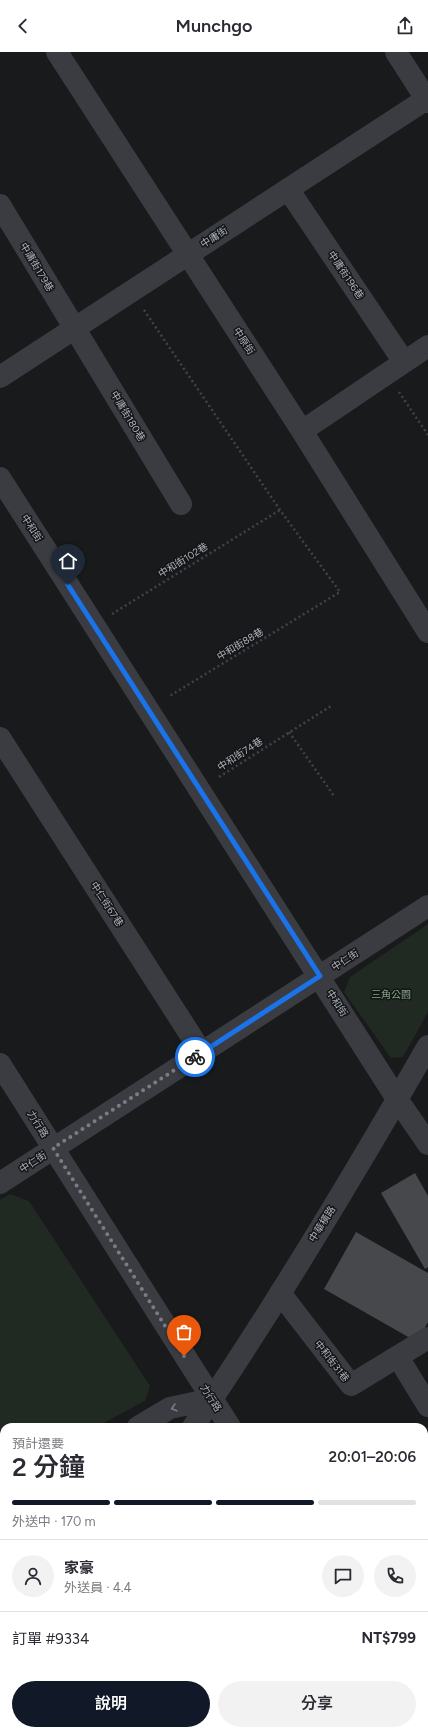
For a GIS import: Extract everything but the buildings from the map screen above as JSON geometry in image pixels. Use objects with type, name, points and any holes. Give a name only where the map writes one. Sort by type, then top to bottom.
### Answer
[{"type":"street","name":"中原街","points":[[57,52],[302,431],[428,632]]},
{"type":"street","points":[[396,52],[427,99]]},
{"type":"street","name":"中庸街","points":[[0,377],[427,99]]},
{"type":"street","name":"中庸街196巷","points":[[288,189],[395,367]]},
{"type":"street","name":"中庸街179巷","points":[[0,205],[74,328]]},
{"type":"street","name":"中庸街180巷","points":[[74,328],[181,504]]},
{"type":"street","points":[[302,431],[428,346]]},
{"type":"street","name":"中和街","points":[[0,478],[320,976],[397,1099],[428,1144]]},
{"type":"street","name":"中仁街67巷","points":[[6,747],[202,1052]]},
{"type":"street","name":"中仁街","points":[[0,1183],[428,906]]},
{"type":"street","name":"中華橫路","points":[[196,1423],[280,1293],[428,1046]]},
{"type":"street","name":"力行路","points":[[0,1064],[227,1423]]},
{"type":"street","name":"中和街31巷","points":[[280,1293],[351,1385],[428,1338]]},
{"type":"street","points":[[398,1356],[428,1406]]},
{"type":"street","points":[[145,1423],[170,1408],[212,1399]]},
{"type":"path","points":[[132,291],[280,510]]},
{"type":"path","points":[[395,367],[428,435]]},
{"type":"path","name":"中和街88巷","points":[[148,709],[340,592],[280,510]]},
{"type":"path","name":"中和街102巷","points":[[94,625],[280,510]]},
{"type":"path","name":"中和街74巷","points":[[200,789],[331,706]]},
{"type":"path","points":[[289,732],[334,796]]},
{"type":"green space","name":"三角公園","points":[[428,924],[428,1012],[403,1057],[391,1058],[344,992],[350,977]]},
{"type":"green space","points":[[10,1194],[29,1201],[150,1386],[145,1401],[104,1423],[0,1423],[0,1200]]},
{"type":"way so far","points":[[184,1356],[53,1148],[195,1057]]},
{"type":"route","points":[[68,585],[320,976],[195,1057]]}]
